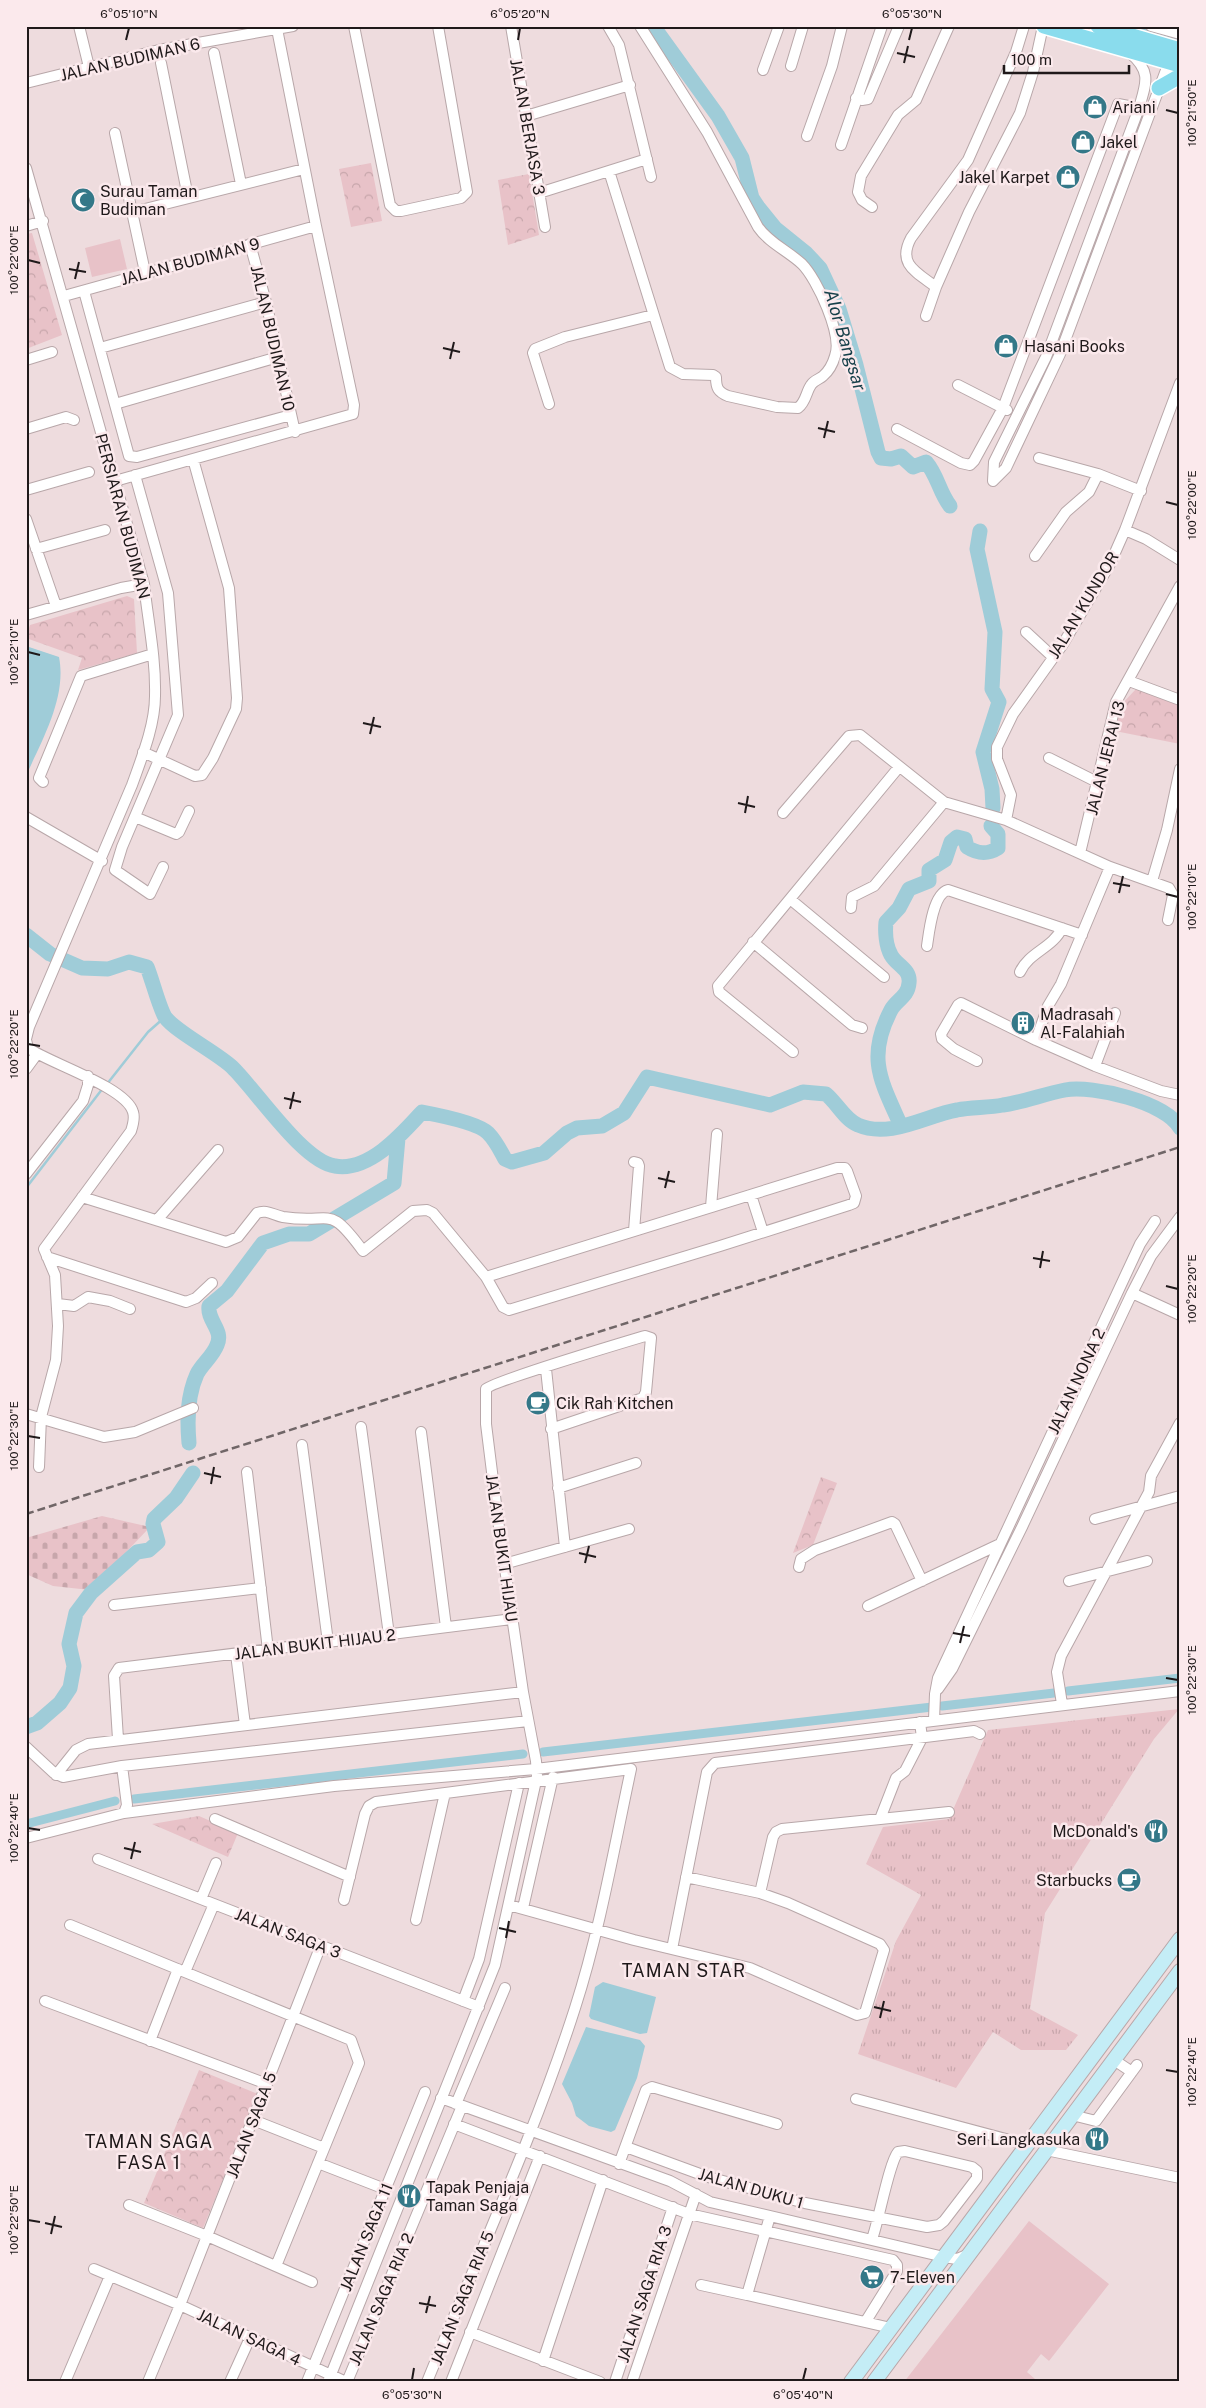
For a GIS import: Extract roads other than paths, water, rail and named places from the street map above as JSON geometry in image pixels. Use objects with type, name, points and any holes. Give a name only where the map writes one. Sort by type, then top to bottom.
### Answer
[{"type":"main road","points":[[1043,26],[1174,63]]},
{"type":"main road","points":[[1098,26],[1180,50]]},
{"type":"main road","points":[[1159,88],[1180,76]]},
{"type":"main road","points":[[850,2382],[1180,1939]]},
{"type":"main road","points":[[874,2382],[1161,1996],[1178,1976]]},
{"type":"main road","points":[[1144,1988],[1157,1984],[1161,1989],[1161,1996]]},
{"type":"street","points":[[79,26],[89,67]]},
{"type":"street","name":"JALAN BUDIMAN 6","points":[[26,82],[159,50],[293,26]]},
{"type":"street","points":[[354,26],[390,205],[396,210],[401,211],[461,198],[466,192],[438,26]]},
{"type":"street","name":"JALAN BERJASA 3","points":[[511,26],[545,227]]},
{"type":"street","points":[[608,26],[619,45],[651,177]]},
{"type":"street","points":[[609,171],[667,360],[674,372],[713,375],[716,377],[716,387],[721,393],[728,396],[777,407],[798,408],[802,405],[810,386],[823,376],[836,354],[837,339],[817,287],[804,267],[763,235],[704,126],[640,26]]},
{"type":"street","points":[[763,70],[779,26]]},
{"type":"street","points":[[791,66],[803,26]]},
{"type":"street","points":[[807,136],[832,66],[842,26]]},
{"type":"street","points":[[841,144],[882,26]]},
{"type":"street","points":[[856,98],[868,99],[899,26]]},
{"type":"street","points":[[872,207],[862,200],[858,192],[861,176],[898,115],[916,100],[949,26]]},
{"type":"street","points":[[936,287],[918,274],[907,262],[905,250],[911,238],[968,160],[1016,52],[1024,26]]},
{"type":"street","points":[[926,316],[936,287],[969,212],[1020,113],[1033,72],[1043,26]]},
{"type":"street","points":[[1151,26],[1180,34]]},
{"type":"street","points":[[115,481],[354,414],[355,409],[304,169],[277,29]]},
{"type":"street","points":[[1124,48],[1139,61],[1146,73],[1146,86],[1046,357],[994,462],[993,481],[1006,468],[1060,354],[1159,88],[1174,63]]},
{"type":"street","points":[[214,53],[241,184]]},
{"type":"street","points":[[161,63],[188,197]]},
{"type":"street","points":[[526,116],[630,85]]},
{"type":"street","points":[[897,429],[961,463],[970,465],[974,461],[1003,408],[1118,104],[1139,108]]},
{"type":"street","points":[[115,133],[145,272]]},
{"type":"street","points":[[539,193],[647,159]]},
{"type":"street","name":"PERSIARAN BUDIMAN","points":[[26,168],[64,296],[144,584],[153,654],[155,696],[143,752],[132,785],[26,1039]]},
{"type":"street","points":[[133,212],[304,169]]},
{"type":"street","points":[[26,226],[42,221]]},
{"type":"street","name":"JALAN BUDIMAN 9","points":[[64,296],[316,226]]},
{"type":"street","name":"JALAN BUDIMAN 10","points":[[250,244],[266,302],[295,432]]},
{"type":"street","points":[[84,291],[129,456],[133,457],[291,415]]},
{"type":"street","points":[[100,348],[266,302]]},
{"type":"street","points":[[549,404],[533,353],[536,350],[565,337],[653,315]]},
{"type":"street","points":[[26,360],[52,352]]},
{"type":"street","points":[[115,404],[278,357]]},
{"type":"street","name":"JALAN KUNDOR","points":[[1006,820],[1011,795],[998,759],[997,747],[1012,714],[1053,657],[1088,602],[1125,530],[1180,383]]},
{"type":"street","points":[[958,385],[1028,421]]},
{"type":"street","points":[[26,429],[66,417],[74,420]]},
{"type":"street","points":[[1039,458],[1098,474],[1140,491]]},
{"type":"street","points":[[143,752],[195,776],[205,773],[237,704],[228,588],[193,459]]},
{"type":"street","points":[[26,490],[89,472]]},
{"type":"street","points":[[1034,556],[1066,512],[1089,492],[1098,474]]},
{"type":"street","points":[[135,475],[168,593],[178,715],[115,867],[116,872],[150,894],[163,867]]},
{"type":"street","points":[[26,519],[56,606]]},
{"type":"street","points":[[36,549],[105,530]]},
{"type":"street","points":[[1125,530],[1146,539],[1180,560]]},
{"type":"street","points":[[26,615],[121,588],[144,584]]},
{"type":"street","name":"JALAN JERAI 13","points":[[1080,853],[1116,702],[1180,586]]},
{"type":"street","points":[[1026,632],[1053,657]]},
{"type":"street","points":[[43,782],[39,778],[80,676],[153,654]]},
{"type":"street","points":[[1129,681],[1180,700]]},
{"type":"street","points":[[783,813],[852,734],[860,735],[944,802],[1006,820],[1172,891],[1173,900],[1168,920]]},
{"type":"street","points":[[1049,758],[1097,782]]},
{"type":"street","points":[[793,1052],[718,990],[718,986],[899,767]]},
{"type":"street","points":[[1152,881],[1167,830],[1180,769]]},
{"type":"street","points":[[851,908],[852,897],[874,886],[944,802]]},
{"type":"street","points":[[135,817],[176,834],[180,832],[189,811]]},
{"type":"street","points":[[26,817],[102,860]]},
{"type":"street","points":[[1036,1040],[1048,1006],[1061,984],[1110,866]]},
{"type":"street","points":[[927,946],[938,899],[944,891],[948,890],[1082,935]]},
{"type":"street","points":[[790,899],[884,977]]},
{"type":"street","points":[[1020,972],[1031,956],[1056,939],[1062,928]]},
{"type":"street","points":[[754,942],[852,1025],[862,1028]]},
{"type":"street","points":[[977,1061],[954,1049],[942,1039],[941,1034],[961,1003],[1036,1040],[1095,1066],[1161,1092],[1180,1095]]},
{"type":"street","points":[[1095,1066],[1115,1013]]},
{"type":"street","points":[[26,1039],[28,1048],[37,1054],[92,1078],[114,1092],[133,1111],[132,1127],[46,1245],[44,1252],[55,1275],[58,1304],[56,1360],[41,1417],[39,1467]]},
{"type":"street","points":[[26,1069],[37,1054]]},
{"type":"street","points":[[26,1174],[84,1101],[88,1084],[92,1078]]},
{"type":"street","points":[[711,1207],[717,1134]]},
{"type":"street","points":[[157,1220],[218,1150]]},
{"type":"street","points":[[634,1162],[638,1163],[639,1166],[634,1231]]},
{"type":"street","points":[[82,1197],[226,1242],[238,1237],[257,1213],[261,1211],[284,1217],[334,1218],[345,1228],[363,1251],[413,1210],[427,1210],[433,1213],[486,1277],[503,1307],[515,1310],[854,1203],[856,1196],[848,1171],[842,1168],[486,1277]]},
{"type":"street","points":[[751,1195],[763,1232]]},
{"type":"street","points":[[935,1694],[952,1669],[1151,1256],[1180,1217]]},
{"type":"street","name":"JALAN NONA 2","points":[[934,1720],[938,1678],[1140,1244],[1154,1221]]},
{"type":"street","points":[[47,1257],[186,1302],[196,1298],[212,1283]]},
{"type":"street","points":[[1132,1293],[1180,1315]]},
{"type":"street","points":[[58,1304],[74,1306],[88,1297],[110,1301],[130,1309]]},
{"type":"street","points":[[552,1429],[643,1398],[646,1392],[651,1338],[645,1336],[546,1369],[552,1429],[558,1488],[565,1547]]},
{"type":"street","name":"JALAN BUKIT HIJAU","points":[[329,2378],[479,2008],[495,1964],[536,1780],[536,1769],[522,1692],[504,1564],[486,1424],[485,1394],[489,1385],[546,1369]]},
{"type":"street","points":[[26,1414],[41,1417],[91,1434],[114,1436],[135,1432],[188,1409]]},
{"type":"street","points":[[1062,1704],[1056,1672],[1058,1664],[1105,1572],[1142,1506],[1149,1492],[1151,1476],[1180,1423]]},
{"type":"street","points":[[361,1427],[389,1635]]},
{"type":"street","points":[[421,1432],[446,1628]]},
{"type":"street","points":[[302,1444],[328,1642]]},
{"type":"street","points":[[558,1488],[636,1463]]},
{"type":"street","points":[[247,1472],[268,1650]]},
{"type":"street","points":[[1095,1519],[1180,1496]]},
{"type":"street","points":[[799,1567],[800,1559],[815,1550],[892,1522],[896,1524],[922,1581]]},
{"type":"street","points":[[504,1564],[629,1529]]},
{"type":"street","points":[[868,1606],[1000,1544]]},
{"type":"street","points":[[1069,1581],[1147,1561]]},
{"type":"street","points":[[114,1605],[261,1588]]},
{"type":"street","name":"JALAN BUKIT HIJAU 2","points":[[118,1739],[114,1676],[119,1668],[512,1619]]},
{"type":"street","points":[[236,1654],[245,1725]]},
{"type":"street","points":[[26,1838],[124,1813],[334,1786],[536,1769],[1180,1691]]},
{"type":"street","points":[[56,1775],[82,1747],[118,1739],[522,1692]]},
{"type":"street","points":[[26,1747],[56,1775],[67,1777],[122,1766],[528,1720]]},
{"type":"street","points":[[880,1819],[896,1778],[905,1771],[922,1738],[920,1722]]},
{"type":"street","points":[[672,1949],[707,1772],[711,1766],[716,1763],[974,1731],[980,1734]]},
{"type":"street","points":[[122,1766],[127,1802],[124,1813]]},
{"type":"street","name":"JALAN SAGA RIA 5","points":[[427,2382],[530,2131],[574,2010],[596,1929],[631,1768],[553,1777]]},
{"type":"street","points":[[344,1900],[369,1806],[376,1802],[553,1777],[523,1908]]},
{"type":"street","points":[[463,2001],[479,1960],[519,1783]]},
{"type":"street","points":[[416,1920],[445,1793]]},
{"type":"street","points":[[760,1893],[773,1837],[776,1832],[782,1829],[949,1812]]},
{"type":"street","points":[[215,1819],[350,1877]]},
{"type":"street","name":"JALAN SAGA 3","points":[[98,1859],[479,2008]]},
{"type":"street","points":[[201,1898],[216,1863]]},
{"type":"street","points":[[509,1905],[756,1970],[857,2015],[865,2013],[883,1947],[830,1921],[760,1893],[686,1877]]},
{"type":"street","points":[[150,2040],[214,1904]]},
{"type":"street","points":[[70,1925],[351,2040],[359,2063],[276,2266]]},
{"type":"street","name":"JALAN SAGA 5","points":[[148,2382],[208,2236],[321,1946]]},
{"type":"street","points":[[479,1960],[495,1964]]},
{"type":"street","name":"JALAN SAGA RIA 2","points":[[346,2382],[454,2124],[459,2105],[504,1988]]},
{"type":"street","points":[[45,2001],[267,2084]]},
{"type":"street","points":[[1072,2116],[1096,2121],[1135,2068],[1114,2060]]},
{"type":"street","points":[[619,2164],[646,2090],[652,2087],[777,2124]]},
{"type":"street","name":"JALAN SAGA 11","points":[[307,2382],[425,2092]]},
{"type":"street","points":[[441,2098],[619,2164],[664,2178],[710,2202],[944,2257],[956,2259],[969,2254]]},
{"type":"street","points":[[856,2099],[1028,2145]]},
{"type":"street","points":[[253,2120],[324,2148]]},
{"type":"street","points":[[454,2124],[689,2214],[892,2260],[896,2265],[896,2271],[866,2321]]},
{"type":"street","name":"JALAN DUKU 1","points":[[626,2147],[708,2177],[748,2188],[805,2203],[880,2218],[927,2227],[940,2224],[977,2178],[977,2171],[972,2167],[905,2151],[898,2152],[890,2171],[880,2218]]},
{"type":"street","points":[[1046,2150],[1180,2178]]},
{"type":"street","points":[[451,2382],[540,2156]]},
{"type":"street","points":[[318,2163],[385,2189]]},
{"type":"street","points":[[543,2361],[602,2180]]},
{"type":"street","points":[[632,2382],[696,2194]]},
{"type":"street","points":[[129,2205],[208,2236],[312,2282]]},
{"type":"street","name":"JALAN SAGA RIA 3","points":[[615,2382],[672,2207]]},
{"type":"street","points":[[748,2296],[770,2216]]},
{"type":"street","points":[[872,2239],[880,2218]]},
{"type":"street","name":"JALAN SAGA 4","points":[[94,2269],[313,2367],[329,2378],[346,2382]]},
{"type":"street","points":[[66,2382],[110,2276]]},
{"type":"street","points":[[701,2285],[891,2328]]},
{"type":"street","points":[[470,2332],[600,2382]]},
{"type":"street","points":[[230,2382],[250,2338]]},
{"type":"water","points":[[26,646],[59,657],[61,672],[52,718],[26,776]]},
{"type":"water","points":[[603,1982],[656,1997],[647,2033],[640,2034],[591,2019],[589,2016],[595,1987]]},
{"type":"water","points":[[586,2027],[640,2040],[645,2046],[637,2078],[615,2130],[611,2132],[589,2126],[576,2116],[572,2103],[562,2084]]},
{"type":"waterway","name":"Alor Bangsar","points":[[653,26],[718,116],[742,158],[752,198],[758,207],[775,228],[806,253],[820,268],[839,309],[881,458],[891,459],[901,456],[913,467],[926,462],[950,506]]},
{"type":"waterway","points":[[1127,26],[1180,41]]},
{"type":"waterway","name":"Alor Bangsar","points":[[980,531],[977,549],[995,632],[992,689],[999,702],[983,752],[992,789],[993,808]]},
{"type":"waterway","name":"Alor Bangsar","points":[[901,1126],[882,1082],[878,1056],[883,1027],[891,1010],[906,992],[909,978],[906,971],[889,951],[886,939],[886,922],[899,908],[909,889],[929,881],[929,870],[945,860],[951,842],[957,837],[965,839],[967,847],[975,851],[986,853],[998,848],[998,834],[991,826]]},
{"type":"waterway","points":[[26,935],[50,954],[82,968],[108,969],[129,962],[147,967],[165,1017],[170,1023],[232,1067],[295,1139],[322,1162],[335,1166],[348,1166],[360,1163],[384,1150],[422,1112],[457,1120],[483,1129],[493,1139],[505,1159],[512,1162],[544,1153],[567,1133],[577,1128],[602,1126],[624,1113],[647,1077],[770,1105],[803,1092],[826,1094],[853,1123],[870,1129],[895,1128],[957,1110],[1011,1104],[1065,1090],[1077,1089],[1110,1093],[1145,1103],[1160,1110],[1180,1128]]},
{"type":"waterway","points":[[107,1084],[148,1032],[165,1017]]},
{"type":"waterway","points":[[26,1188],[103,1088]]},
{"type":"waterway","points":[[189,1443],[188,1417],[191,1391],[197,1374],[213,1353],[219,1340],[217,1330],[210,1316],[209,1306],[227,1291],[263,1243],[289,1234],[309,1234],[394,1183],[398,1138]]},
{"type":"waterway","points":[[26,1727],[37,1723],[60,1703],[70,1688],[74,1666],[69,1644],[76,1613],[91,1593],[137,1552],[149,1550],[158,1542],[153,1524],[154,1519],[176,1498],[193,1473]]},
{"type":"waterway","points":[[1068,1691],[1180,1678]]},
{"type":"waterway","points":[[942,1706],[1054,1693]]},
{"type":"waterway","points":[[543,1752],[932,1707]]},
{"type":"waterway","points":[[134,1799],[523,1754]]},
{"type":"waterway","points":[[26,1824],[115,1801]]},
{"type":"railway","points":[[26,1514],[1180,1147]]},
{"type":"place","name":"Ariani","points":[[1095,107]]},
{"type":"place","name":"Jakel","points":[[1083,142]]},
{"type":"place","name":"Jakel Karpet","points":[[1068,177]]},
{"type":"place","name":"Surau Taman Budiman","points":[[83,200]]},
{"type":"place","name":"Hasani Books","points":[[1006,346]]},
{"type":"place","name":"Madrasah Al-Falahiah","points":[[1023,1023]]},
{"type":"place","name":"Cik Rah Kitchen","points":[[538,1403]]},
{"type":"place","name":"McDonald's","points":[[1156,1831]]},
{"type":"place","name":"Starbucks","points":[[1129,1880]]},
{"type":"place","name":"Seri Langkasuka","points":[[1097,2139]]},
{"type":"place","name":"Tapak Penjaja Taman Saga","points":[[409,2196]]},
{"type":"place","name":"7-Eleven","points":[[872,2277]]},
{"type":"district","name":"TAMAN STAR","points":[[684,1971]]},
{"type":"district","name":"TAMAN SAGA FASA 1","points":[[149,2152]]}]
